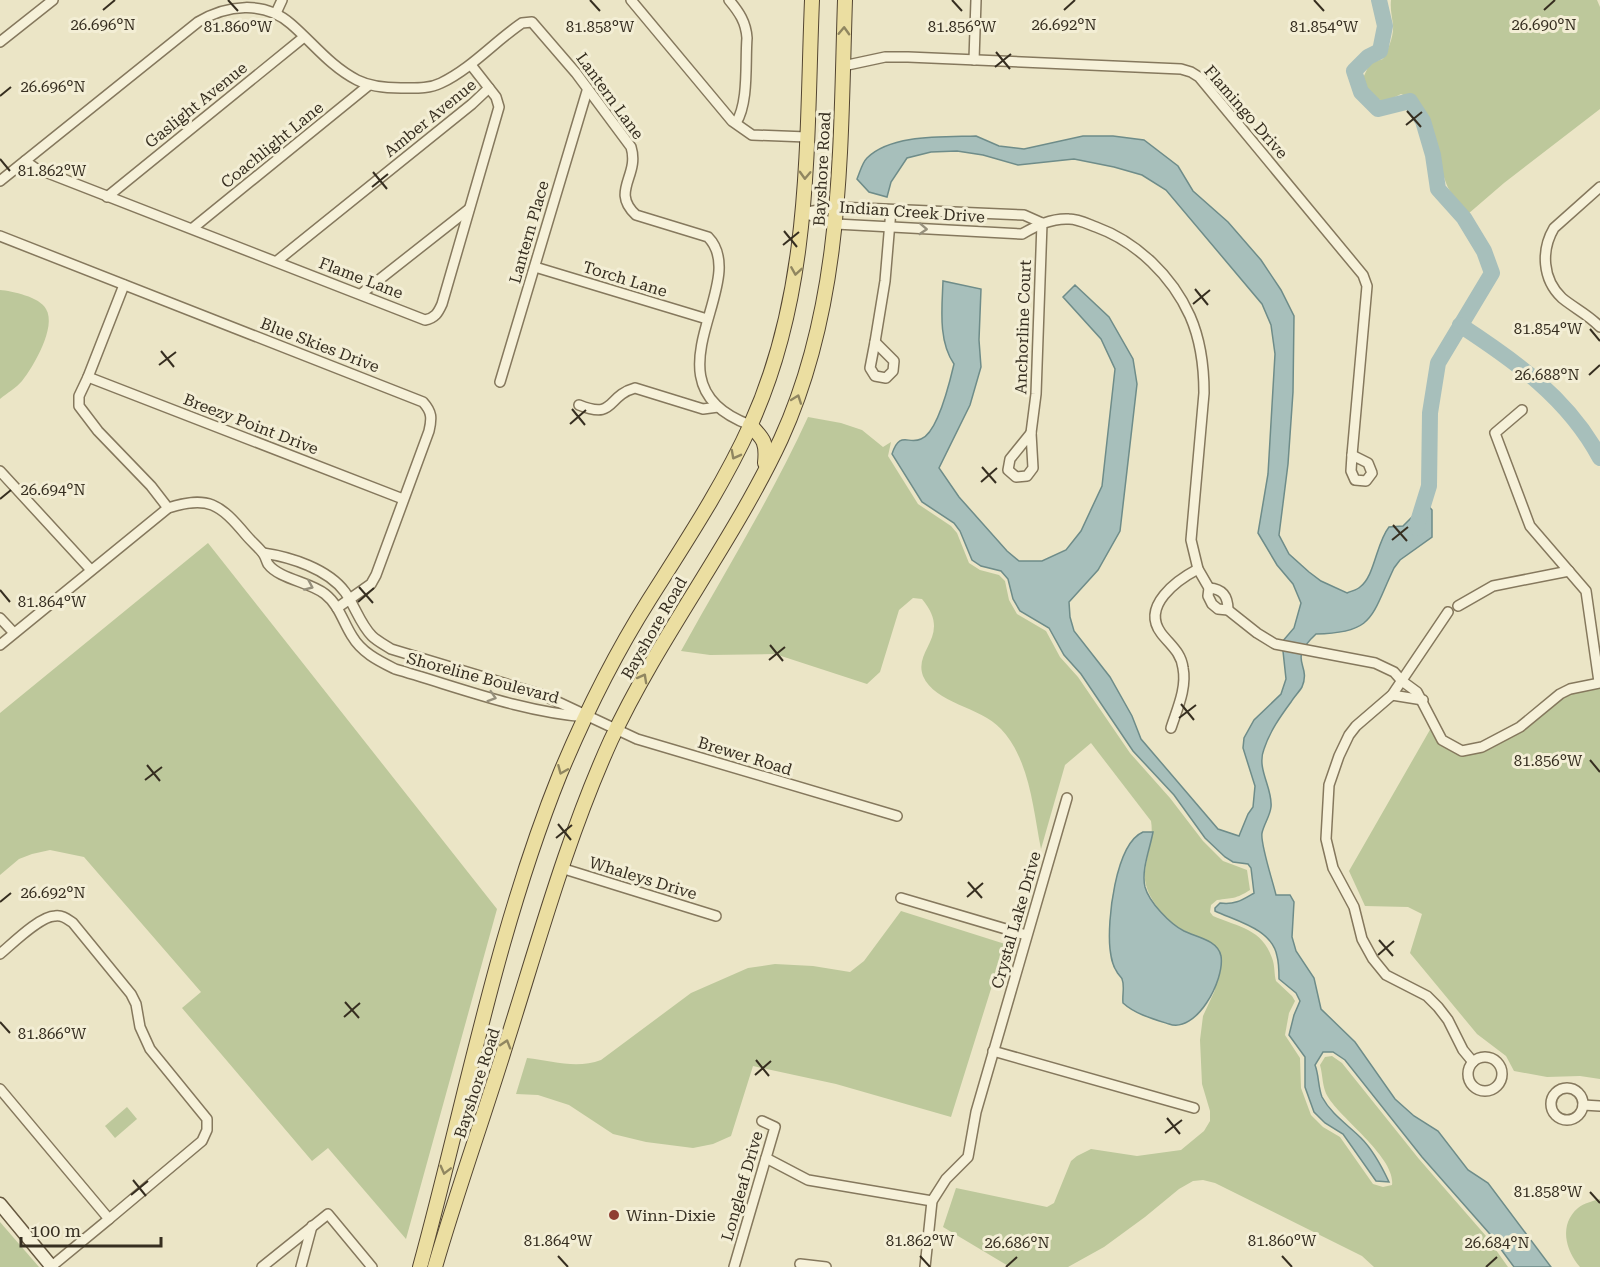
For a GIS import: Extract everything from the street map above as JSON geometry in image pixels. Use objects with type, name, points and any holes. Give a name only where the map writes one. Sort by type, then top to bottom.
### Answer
[{"type":"main road","name":"Bayshore Road","points":[[420,1267],[498,965],[527,864],[561,772],[629,636],[717,489],[750,425],[781,342],[789,313],[804,213],[812,0]]},
{"type":"main road","name":"Bayshore Road","points":[[435,1267],[561,868],[586,800],[616,730],[672,627],[765,471],[782,437],[807,370],[827,290],[836,224],[845,0]]},
{"type":"main road","points":[[750,425],[762,437],[766,448],[765,471]]},
{"type":"main road","points":[[465,1093],[489,1100]]},
{"type":"street","points":[[0,42],[53,0]]},
{"type":"street","points":[[276,13],[282,0]]},
{"type":"street","points":[[631,0],[736,123],[752,135],[807,137]]},
{"type":"street","points":[[729,0],[743,18],[747,28],[743,103],[741,115],[736,123]]},
{"type":"street","points":[[974,60],[976,0]]},
{"type":"street","name":"Lantern Lane","points":[[0,181],[198,22],[218,11],[231,8],[251,8],[276,13],[291,23],[332,63],[349,75],[369,85],[392,88],[429,87],[441,83],[471,65],[513,29],[522,23],[532,22],[576,73],[587,91],[631,147],[634,156],[633,167],[624,195],[627,207],[636,215],[708,237],[716,244],[719,254],[718,277],[707,319],[699,376],[709,396],[718,407],[738,421],[750,425]]},
{"type":"street","name":"Gaslight Avenue","points":[[107,197],[304,37]]},
{"type":"street","name":"Flamingo Drive","points":[[843,66],[885,57],[1181,69],[1199,77],[1363,275],[1368,286],[1352,455]]},
{"type":"street","name":"Flame Lane","points":[[25,161],[35,168],[107,197],[193,228],[425,320],[432,318],[442,304],[499,107],[496,97],[471,65]]},
{"type":"street","name":"Coachlight Lane","points":[[193,228],[369,85]]},
{"type":"street","name":"Amber Avenue","points":[[278,261],[489,88]]},
{"type":"street","name":"Lantern Place","points":[[500,382],[587,91]]},
{"type":"street","points":[[1600,187],[1554,228],[1549,236],[1545,256],[1548,278],[1554,288],[1561,297],[1600,327]]},
{"type":"street","name":"Indian Creek Drive","points":[[804,213],[837,207],[1024,215],[1042,223]]},
{"type":"street","points":[[361,294],[469,209]]},
{"type":"street","points":[[875,342],[885,281],[891,210]]},
{"type":"street","name":"Indian Creek Drive","points":[[804,213],[836,224],[1022,234],[1042,223],[1070,219],[1101,229],[1130,244],[1148,259],[1163,273],[1191,318],[1201,351],[1204,372],[1202,416],[1191,529],[1192,551],[1198,569],[1209,588]]},
{"type":"street","name":"Anchorline Court","points":[[1032,433],[1036,394],[1042,223]]},
{"type":"street","name":"Blue Skies Drive","points":[[0,236],[423,402],[430,410],[432,420],[376,575],[371,584],[337,608]]},
{"type":"street","name":"Torch Lane","points":[[535,267],[707,319]]},
{"type":"street","points":[[124,285],[79,396],[79,406],[168,508]]},
{"type":"street","name":"Breezy Point Drive","points":[[88,377],[403,499]]},
{"type":"street","points":[[579,405],[595,411],[605,409],[624,391],[635,388],[703,409],[718,407]]},
{"type":"street","points":[[1228,610],[1228,600],[1224,593],[1209,588],[1208,596],[1212,604],[1218,609],[1228,610],[1266,639],[1278,644],[1375,663],[1394,672],[1423,700],[1442,740],[1462,751],[1472,750],[1520,727],[1560,694],[1570,689],[1600,683],[1586,591],[1530,526],[1495,433],[1522,410]]},
{"type":"street","points":[[0,471],[91,570]]},
{"type":"street","name":"Shoreline Boulevard","points":[[0,645],[168,508],[196,502],[216,505],[225,511],[263,553],[269,565],[286,576],[318,589],[327,596],[337,608],[357,643],[375,659],[395,669],[530,709],[587,717]]},
{"type":"street","name":"Shoreline Boulevard","points":[[263,553],[280,556],[314,569],[335,581],[350,599],[372,635],[391,649],[543,695],[587,717]]},
{"type":"street","points":[[1171,728],[1182,691],[1184,669],[1176,650],[1155,624],[1155,613],[1159,603],[1172,587],[1198,569]]},
{"type":"street","points":[[1458,606],[1493,586],[1569,571]]},
{"type":"street","points":[[1448,612],[1392,695],[1356,726],[1349,735],[1329,785],[1327,849],[1338,879],[1354,907],[1362,939],[1373,959],[1386,975],[1427,996],[1438,1007],[1448,1020],[1463,1050],[1473,1062]]},
{"type":"street","points":[[0,618],[14,633]]},
{"type":"street","points":[[1392,695],[1423,700]]},
{"type":"street","name":"Brewer Road","points":[[587,717],[637,739],[897,816]]},
{"type":"street","name":"Crystal Lake Drive","points":[[926,1267],[932,1201],[946,1179],[968,1157],[976,1112],[1066,798]]},
{"type":"street","name":"Whaleys Drive","points":[[561,868],[716,916]]},
{"type":"street","points":[[901,898],[1026,935]]},
{"type":"street","points":[[0,954],[45,918],[55,915],[65,917],[73,923],[131,994],[147,1044],[207,1119],[207,1131],[202,1141],[52,1267],[0,1204]]},
{"type":"street","points":[[993,1051],[1194,1108]]},
{"type":"street","points":[[0,1089],[109,1219]]},
{"type":"street","points":[[1583,1105],[1600,1106]]},
{"type":"street","name":"Longleaf Drive","points":[[734,1267],[775,1128],[762,1121]]},
{"type":"street","points":[[766,1158],[808,1180],[932,1201]]},
{"type":"street","points":[[262,1267],[328,1214],[372,1267]]},
{"type":"street","points":[[301,1267],[312,1226]]},
{"type":"street","points":[[800,1264],[826,1267]]},
{"type":"green space","points":[[1391,0],[1597,0],[1600,7],[1600,109],[1504,183],[1468,214],[1450,191],[1430,123],[1424,111],[1414,101],[1401,94],[1385,102],[1369,95],[1363,78],[1370,63],[1383,59],[1390,43],[1393,29]]},
{"type":"green space","points":[[0,290],[18,293],[38,301],[46,309],[49,317],[46,336],[27,375],[20,384],[0,399]]},
{"type":"green space","points":[[808,417],[841,423],[862,430],[883,447],[891,442],[888,456],[918,504],[951,526],[957,533],[969,563],[980,570],[999,575],[1005,581],[1009,600],[1017,614],[1046,631],[1060,657],[1078,677],[1130,753],[1170,798],[1203,841],[1223,861],[1247,870],[1250,890],[1237,897],[1217,900],[1211,905],[1210,912],[1213,916],[1248,930],[1262,941],[1268,948],[1273,961],[1276,981],[1295,1001],[1289,1013],[1285,1035],[1300,1058],[1301,1088],[1311,1115],[1323,1127],[1340,1137],[1373,1184],[1383,1187],[1392,1185],[1391,1174],[1386,1163],[1326,1093],[1320,1065],[1325,1057],[1332,1056],[1342,1063],[1419,1159],[1486,1236],[1508,1267],[1374,1267],[1362,1256],[1215,1183],[1203,1180],[1193,1181],[1179,1189],[1104,1247],[1068,1267],[1010,1267],[943,1227],[956,1188],[1047,1207],[1054,1203],[1071,1161],[1091,1149],[1137,1156],[1181,1150],[1204,1131],[1210,1121],[1210,1111],[1202,1084],[1200,1040],[1203,1016],[1215,990],[1214,946],[1170,921],[1151,898],[1147,889],[1145,872],[1151,840],[1151,821],[1091,743],[1065,765],[1041,849],[1029,786],[1011,741],[992,721],[937,693],[923,676],[921,666],[933,633],[934,623],[931,612],[922,599],[913,598],[899,610],[880,672],[867,684],[775,654],[710,655],[681,651],[763,506]]},
{"type":"green space","points":[[208,543],[497,909],[406,1239],[328,1148],[312,1161],[182,1008],[201,992],[84,857],[50,850],[19,859],[0,875],[0,713]]},
{"type":"green space","points":[[1600,679],[1600,1079],[1580,1076],[1547,1077],[1514,1071],[1506,1056],[1477,1034],[1410,953],[1422,914],[1408,907],[1365,906],[1349,871],[1435,721],[1453,742],[1461,746],[1474,746],[1503,734],[1572,684]]},
{"type":"green space","points":[[901,911],[1005,944],[951,1117],[836,1084],[753,1066],[731,1136],[713,1144],[693,1148],[646,1142],[613,1134],[569,1105],[538,1095],[516,1094],[527,1058],[574,1064],[601,1060],[691,993],[748,968],[775,964],[813,966],[850,972],[864,961]]},
{"type":"green space","points":[[127,1107],[137,1119],[115,1138],[105,1126]]},
{"type":"green space","points":[[1600,1199],[1600,1267],[1580,1267],[1568,1245],[1566,1229],[1568,1222],[1580,1206]]},
{"type":"green space","points":[[0,1222],[39,1267],[0,1267]]},
{"type":"water","points":[[976,136],[999,146],[1024,149],[1083,136],[1113,136],[1144,140],[1178,166],[1193,191],[1228,222],[1261,260],[1281,290],[1294,316],[1293,392],[1288,464],[1279,535],[1289,554],[1309,572],[1321,581],[1347,593],[1357,589],[1369,575],[1389,527],[1403,526],[1426,503],[1432,510],[1432,537],[1400,560],[1375,610],[1368,619],[1350,630],[1316,634],[1307,643],[1301,657],[1304,673],[1302,687],[1272,730],[1262,756],[1263,771],[1271,800],[1262,833],[1263,845],[1276,895],[1290,895],[1294,902],[1292,937],[1296,951],[1314,978],[1321,1009],[1355,1042],[1395,1099],[1414,1116],[1438,1131],[1468,1170],[1488,1183],[1551,1267],[1514,1267],[1489,1233],[1422,1157],[1345,1060],[1333,1052],[1323,1052],[1315,1065],[1322,1097],[1335,1114],[1369,1148],[1389,1182],[1376,1181],[1343,1134],[1325,1123],[1314,1112],[1305,1087],[1305,1057],[1289,1035],[1300,1001],[1296,993],[1279,979],[1274,947],[1268,939],[1252,927],[1215,911],[1220,903],[1234,903],[1254,893],[1251,868],[1248,864],[1233,862],[1225,857],[1205,838],[1174,795],[1133,751],[1081,674],[1064,655],[1049,628],[1020,611],[1013,599],[1008,579],[1001,571],[981,566],[972,560],[960,531],[954,523],[922,502],[892,454],[901,440],[916,440],[927,435],[938,417],[946,394],[954,364],[943,335],[943,281],[981,289],[979,340],[981,367],[970,405],[939,468],[959,497],[1007,551],[1019,561],[1042,561],[1066,550],[1081,531],[1102,486],[1115,369],[1101,339],[1063,297],[1075,285],[1109,317],[1133,359],[1137,384],[1120,531],[1098,570],[1069,602],[1070,617],[1074,631],[1110,677],[1132,716],[1141,739],[1218,829],[1239,836],[1253,807],[1255,786],[1243,748],[1244,738],[1254,720],[1281,694],[1286,679],[1282,642],[1294,628],[1301,603],[1293,584],[1277,565],[1258,533],[1268,474],[1275,354],[1271,325],[1262,304],[1166,190],[1142,175],[1074,159],[1018,165],[983,155],[957,151],[931,152],[907,158],[891,182],[887,197],[869,192],[857,179],[867,158],[877,150],[890,145],[918,138]]},
{"type":"water","points":[[1143,832],[1153,832],[1144,874],[1147,893],[1161,912],[1173,923],[1184,931],[1216,946],[1221,956],[1218,978],[1207,1003],[1189,1021],[1179,1025],[1145,1016],[1123,1003],[1122,978],[1117,973],[1111,958],[1110,921],[1119,867],[1133,839]]},
{"type":"waterway","points":[[1379,0],[1385,26],[1380,51],[1368,57],[1354,71],[1361,92],[1378,109],[1410,101],[1423,121],[1433,155],[1438,189],[1464,218],[1484,251],[1492,273],[1438,363],[1430,413],[1429,486],[1416,528]]},
{"type":"waterway","points":[[1460,325],[1539,382],[1572,417],[1600,458]]},
{"type":"place","name":"Winn-Dixie","points":[[614,1215]]}]
